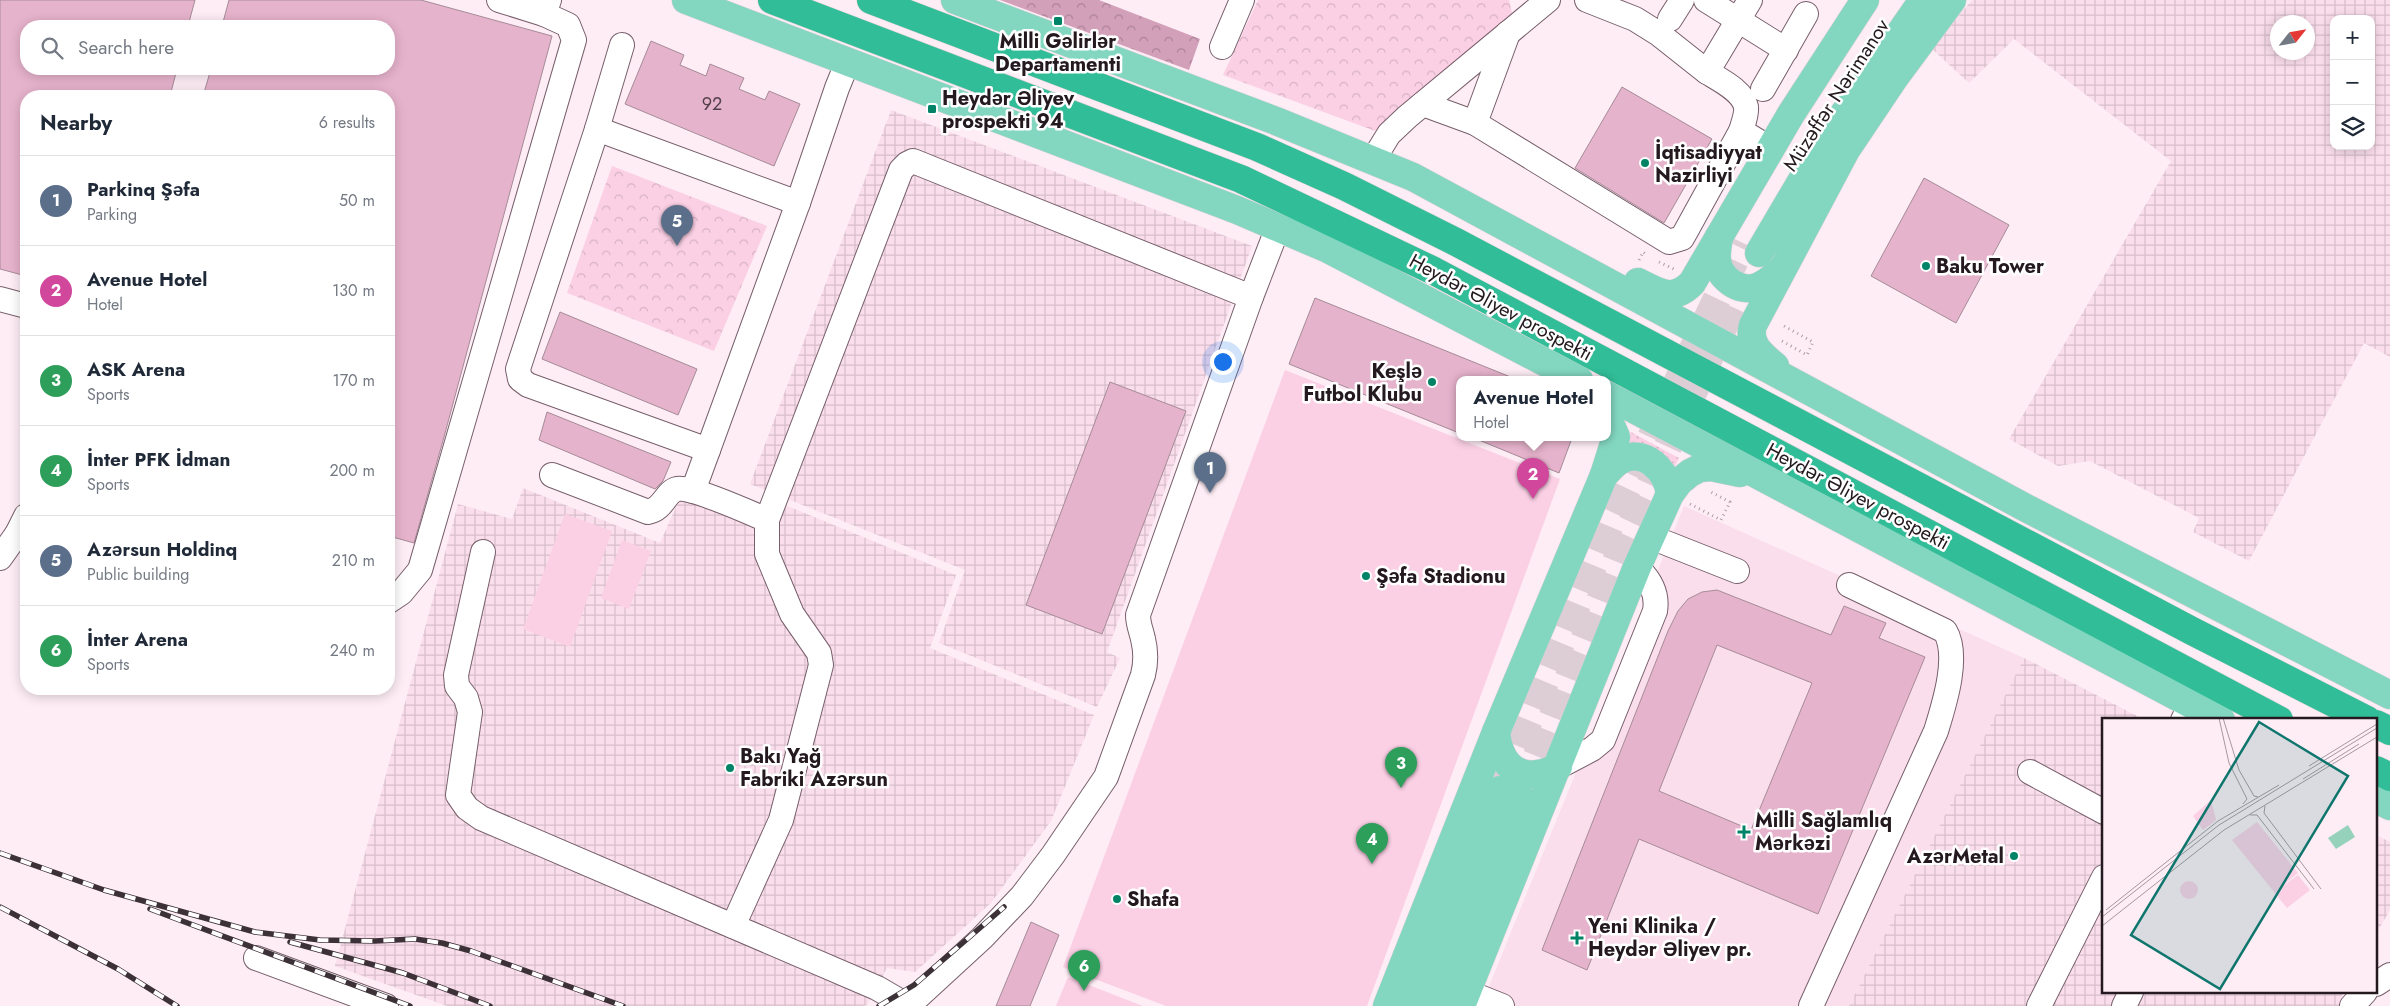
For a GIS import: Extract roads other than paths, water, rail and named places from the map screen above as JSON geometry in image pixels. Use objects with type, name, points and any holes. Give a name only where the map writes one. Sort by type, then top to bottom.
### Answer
[{"type":"highway","name":"Heydər Əliyev prospekti","points":[[772,0],[1241,179],[1329,219],[1434,271],[2275,718]]},
{"type":"highway","name":"Heydər Əliyev prospekti","points":[[871,0],[1257,147],[1344,186],[1454,241],[2192,631],[2363,718]]},
{"type":"highway","points":[[2378,725],[2390,731]]},
{"type":"highway","points":[[2378,771],[2390,777]]},
{"type":"main road","points":[[686,0],[1278,227],[1328,249],[1569,376]]},
{"type":"main road","points":[[955,0],[1373,160],[1666,294],[1681,293],[1740,244],[1825,141],[1923,0]]},
{"type":"main road","points":[[1779,272],[1763,285],[1744,289],[1733,284],[1720,272],[1716,260],[1740,244],[1771,149],[1866,0]]},
{"type":"main road","name":"Müzəffər Nərimanov","points":[[1740,244],[1808,134],[1850,70],[1900,0]]},
{"type":"main road","points":[[1796,383],[1760,353],[1751,338],[1753,325],[1779,272],[1846,150],[1895,76],[1952,0]]},
{"type":"main road","points":[[1413,178],[2026,508],[2390,695]]},
{"type":"main road","points":[[1611,397],[2187,712],[2213,718]]},
{"type":"main road","points":[[1388,1006],[1496,732],[1604,474],[1616,437],[1611,422]]},
{"type":"main road","points":[[1604,474],[1619,461],[1628,457],[1639,457],[1652,462],[1664,472],[1670,494]]},
{"type":"main road","points":[[1464,999],[1638,568],[1670,494],[1679,482],[1700,468],[1711,468],[1759,477]]},
{"type":"main road","points":[[1496,732],[1498,748],[1503,759],[1511,768],[1522,773],[1536,775],[1558,767]]},
{"type":"main road","points":[[1413,1006],[1510,793],[1436,1006]]},
{"type":"main road","points":[[2378,800],[2390,806]]},
{"type":"street","points":[[395,597],[401,593],[420,570],[574,40],[568,25],[547,7],[498,0]]},
{"type":"street","points":[[1222,46],[1242,0]]},
{"type":"street","points":[[1423,104],[1475,123],[1669,242],[1682,238],[1741,132],[1746,110],[1744,100],[1727,84],[1708,72],[1659,34],[1635,19],[1587,0]]},
{"type":"street","points":[[1706,0],[1786,50]]},
{"type":"street","points":[[1708,72],[1750,0]]},
{"type":"street","points":[[1373,160],[1389,134],[1508,33],[1541,2]]},
{"type":"street","points":[[1763,88],[1806,14]]},
{"type":"street","points":[[1475,123],[1508,33]]},
{"type":"street","points":[[622,45],[598,129],[518,369],[520,379],[528,385],[708,450]]},
{"type":"street","points":[[692,491],[848,61]]},
{"type":"street","points":[[598,129],[798,203]]},
{"type":"street","points":[[1741,132],[1771,149]]},
{"type":"street","points":[[733,926],[782,820],[822,665],[819,653],[792,614],[767,554],[767,520],[901,170],[913,161],[1251,297]]},
{"type":"street","points":[[483,552],[456,675],[457,686],[466,698],[470,712],[458,795],[467,808],[481,818],[877,988],[908,1006],[982,938],[1022,896],[1106,777],[1144,675],[1146,660],[1138,624],[1138,615],[1251,297],[1278,227]]},
{"type":"street","points":[[0,299],[20,304]]},
{"type":"street","points":[[552,475],[648,512],[657,510],[673,490],[678,488],[692,491],[767,520]]},
{"type":"street","points":[[0,558],[20,534]]},
{"type":"street","points":[[1651,537],[1737,571]]},
{"type":"street","points":[[1811,1006],[1936,731],[1948,691],[1950,640],[1945,631],[1849,585]]},
{"type":"street","points":[[2030,772],[2102,811]]},
{"type":"street","points":[[2039,1006],[2102,881]]},
{"type":"street","points":[[256,958],[386,1006]]},
{"type":"street","points":[[2378,983],[2390,975]]},
{"type":"street","points":[[2124,1006],[2129,994]]},
{"type":"street","points":[[2352,1006],[2363,994]]},
{"type":"street","points":[[1464,999],[1502,1006]]},
{"type":"tunnel","points":[[1502,785],[1610,525],[1743,243]]},
{"type":"tunnel","points":[[1521,795],[1626,537],[1742,287]]},
{"type":"railway","points":[[0,853],[104,890],[255,932],[320,940],[375,941],[415,939],[442,943],[471,951],[623,1006]]},
{"type":"railway","points":[[0,907],[118,969],[177,1006]]},
{"type":"railway","points":[[879,1006],[914,985],[1004,907]]},
{"type":"railway","points":[[150,909],[410,1006]]},
{"type":"railway","points":[[290,942],[403,973],[490,1006]]},
{"type":"place","name":"Milli Gəlirlər Departamenti","points":[[1058,21]]},
{"type":"place","name":"Heydər Əliyev prospekti 94","points":[[932,109]]},
{"type":"place","name":"İqtisadiyyat Nazirliyi","points":[[1645,163]]},
{"type":"place","name":"Azərsun Holdinq","points":[[677,246]]},
{"type":"place","name":"Baku Tower","points":[[1926,266]]},
{"type":"place","name":"Keşlə Futbol Klubu","points":[[1432,382]]},
{"type":"place","name":"Parkinq Şəfa","points":[[1210,493]]},
{"type":"place","name":"Avenue Hotel","points":[[1533,499]]},
{"type":"place","name":"Şəfa Stadionu","points":[[1366,576]]},
{"type":"place","name":"Bakı Yağ Fabriki Azərsun","points":[[730,768]]},
{"type":"place","name":"ASK Arena","points":[[1401,788]]},
{"type":"place","name":"Milli Sağlamlıq Mərkəzi","points":[[1744,832]]},
{"type":"place","name":"AzərMetal","points":[[2014,856]]},
{"type":"place","name":"İnter PFK İdman","points":[[1372,864]]},
{"type":"place","name":"Shafa","points":[[1117,899]]},
{"type":"place","name":"Yeni Klinika / Heydər Əliyev pr.","points":[[1577,938]]},
{"type":"place","name":"İnter Arena","points":[[1084,991]]}]
